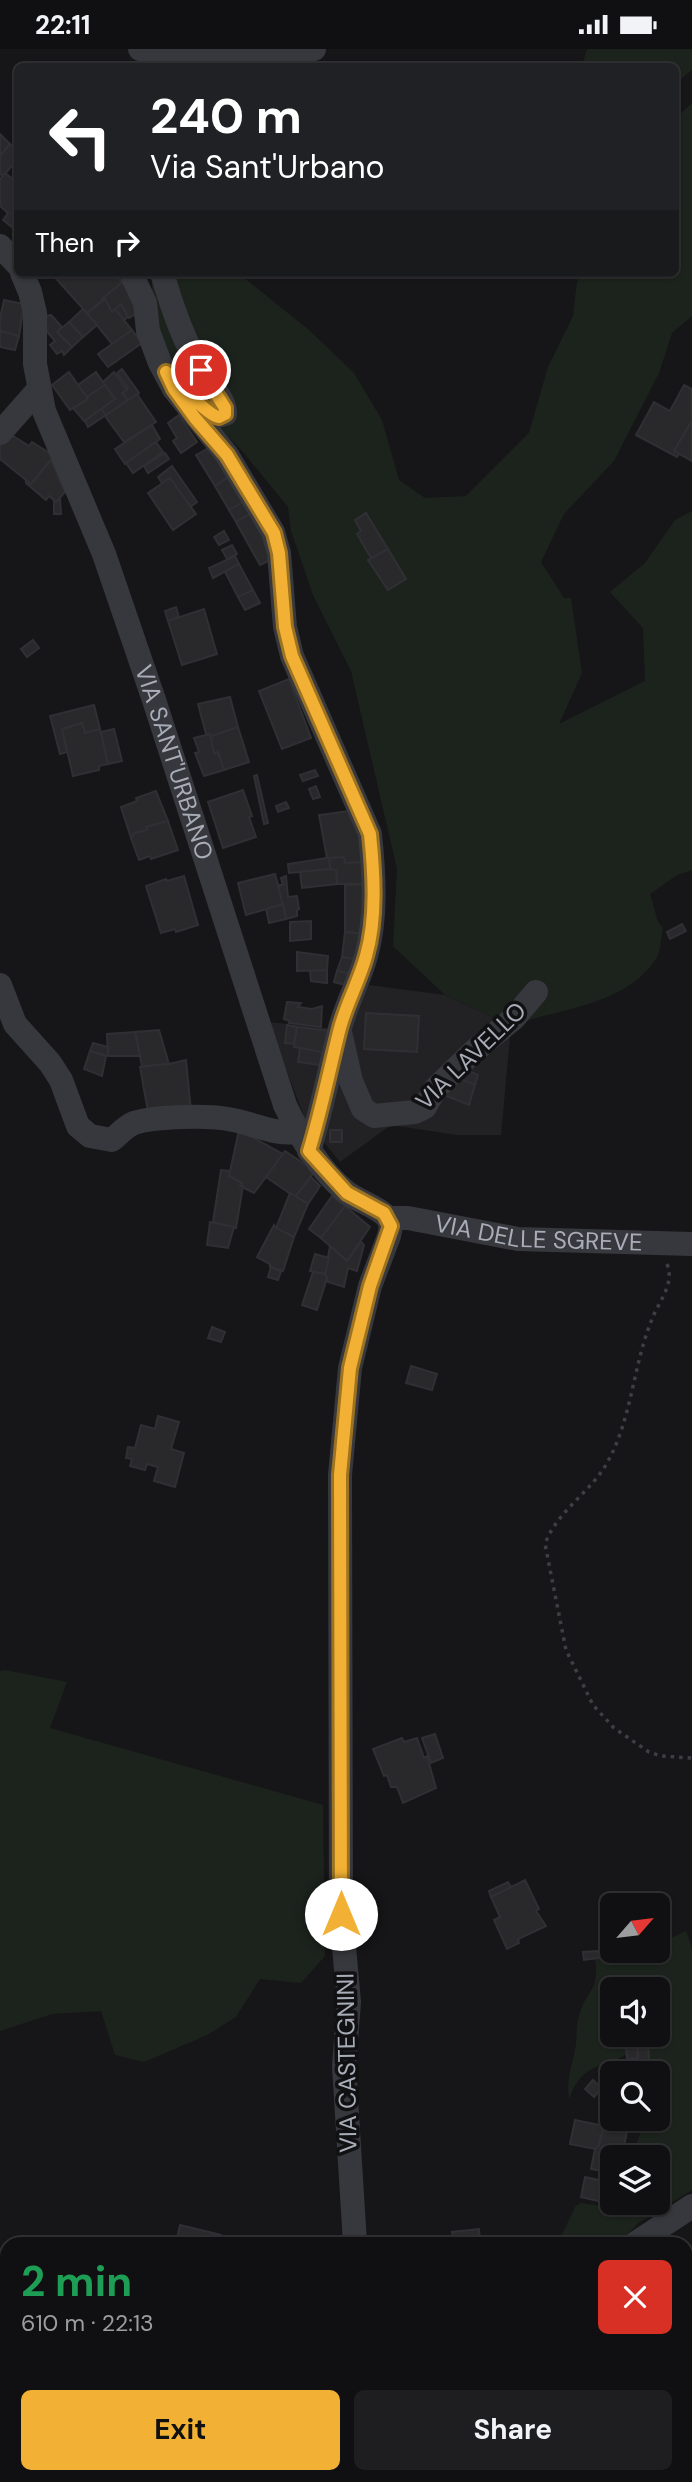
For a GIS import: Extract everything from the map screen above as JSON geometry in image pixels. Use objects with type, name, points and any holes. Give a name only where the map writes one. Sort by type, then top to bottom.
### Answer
[{"type":"street","points":[[146,50],[245,56],[298,53],[314,49]]},
{"type":"street","points":[[146,50],[169,63]]},
{"type":"street","points":[[0,246],[14,261]]},
{"type":"street","name":"VIA SANT'URBANO","points":[[24,277],[35,313],[35,364],[44,411],[104,554],[154,700],[275,1078],[303,1141],[347,1193],[388,1218]]},
{"type":"street","points":[[0,985],[15,1024],[50,1063],[61,1080],[78,1126],[90,1136],[112,1140],[133,1123],[188,1116],[234,1120],[303,1141],[323,1106],[339,1029],[366,956],[371,932],[370,834],[292,656],[285,627],[279,553],[274,533],[227,455],[174,389],[160,363],[148,331],[145,303],[133,277]]},
{"type":"street","points":[[163,277],[177,324],[189,351],[223,403],[225,414],[217,418],[210,415],[166,372]]},
{"type":"street","points":[[0,433],[38,389]]},
{"type":"street","name":"VIA LAVELLO","points":[[339,1029],[351,1081],[363,1109],[374,1116],[415,1112],[425,1107],[435,1089],[472,1052],[514,1019],[536,992]]},
{"type":"street","name":"VIA DELLE SGREVE","points":[[388,1218],[408,1218],[518,1239],[692,1244]]},
{"type":"street","name":"VIA CASTEGNINI","points":[[355,2237],[344,2066],[349,2002],[341,1914],[340,1475],[350,1368],[370,1286],[389,1236],[391,1226],[388,1218]]},
{"type":"street","points":[[645,2237],[692,2206]]},
{"type":"path","points":[[639,1242],[668,1265],[671,1280],[651,1320],[629,1401],[607,1465],[551,1528],[545,1544],[566,1650],[593,1705],[614,1728],[649,1752],[661,1756],[692,1758]]},
{"type":"shaded area","points":[[587,49],[692,49],[692,70],[679,81],[679,63],[583,63]]},
{"type":"shaded area","points":[[692,103],[692,316],[672,333],[659,373],[614,461],[564,514],[541,562],[564,598],[571,598],[582,673],[559,724],[645,681],[643,628],[610,592],[645,563],[675,520],[692,511],[692,870],[677,875],[650,894],[658,922],[663,928],[658,956],[643,975],[609,996],[511,1026],[445,995],[393,946],[397,869],[351,671],[313,595],[291,531],[288,507],[243,452],[175,382],[152,307],[152,277],[243,277],[309,330],[354,373],[382,420],[399,480],[425,498],[466,496],[529,433],[548,367],[573,316],[578,277],[679,277],[679,115]]},
{"type":"shaded area","points":[[369,985],[445,995],[511,1026],[501,1135],[457,1135],[391,1125],[340,1162],[305,1119],[268,1022],[345,1030]]},
{"type":"shaded area","points":[[0,1671],[67,1682],[50,1728],[323,1805],[325,1956],[301,1983],[260,1979],[236,2017],[207,2035],[144,2062],[115,2055],[101,2011],[52,2014],[0,2031]]},
{"type":"shaded area","points":[[686,1931],[692,1948],[692,2190],[670,2203],[670,2145],[636,2145],[641,2131],[670,2131],[670,2061],[650,2061],[649,2047],[670,2047],[670,1977],[600,1977],[600,2047],[627,2047],[627,2054],[612,2061],[600,2061],[600,2066],[580,2078],[569,2099],[568,2084],[578,2019],[596,1978],[595,1959],[600,1957],[600,1963],[670,1963],[670,1938]]},
{"type":"shaded area","points":[[580,2203],[600,2206],[600,2215],[651,2215],[638,2223],[625,2237],[561,2237],[575,2207]]},
{"type":"building","points":[[0,134],[10,144],[0,156]]},
{"type":"building","points":[[10,144],[14,148],[14,164],[3,176],[0,174],[0,156]]},
{"type":"building","points":[[5,173],[14,180],[14,229],[3,220],[8,213],[0,206],[0,179]]},
{"type":"building","points":[[55,277],[118,277],[122,283],[87,313]]},
{"type":"building","points":[[125,280],[141,311],[129,318],[121,304],[112,312],[103,298]]},
{"type":"building","points":[[105,299],[112,312],[115,309],[132,330],[112,344],[87,313]]},
{"type":"building","points":[[4,300],[24,304],[19,336],[0,331]]},
{"type":"building","points":[[121,304],[128,317],[124,320],[115,309]]},
{"type":"building","points":[[83,309],[97,325],[83,337],[69,322]]},
{"type":"building","points":[[51,315],[62,327],[57,332],[72,347],[64,355],[62,351],[57,354],[50,345],[55,341],[44,328],[43,316]]},
{"type":"building","points":[[69,322],[83,337],[72,347],[57,332]]},
{"type":"building","points":[[132,330],[142,343],[108,367],[98,354]]},
{"type":"building","points":[[0,331],[19,336],[15,350],[0,347]]},
{"type":"building","points":[[122,369],[139,393],[128,400],[122,393],[128,388],[117,373]]},
{"type":"building","points":[[69,372],[88,399],[70,410],[52,385]]},
{"type":"building","points":[[96,372],[105,385],[87,397],[78,385]]},
{"type":"building","points":[[114,372],[127,390],[122,393],[128,400],[106,415],[101,409],[115,399],[103,382]]},
{"type":"building","points":[[105,385],[115,399],[84,421],[73,408]]},
{"type":"building","points":[[684,385],[692,389],[692,421],[674,451],[679,454],[677,457],[636,435],[654,402],[670,411]]},
{"type":"building","points":[[137,394],[156,422],[124,442],[105,416]]},
{"type":"building","points":[[101,409],[106,415],[88,427],[85,421]]},
{"type":"building","points":[[179,415],[197,442],[181,453],[173,441],[177,438],[168,423]]},
{"type":"building","points":[[692,421],[692,461],[674,451]]},
{"type":"building","points":[[152,425],[160,439],[125,464],[115,449]]},
{"type":"building","points":[[7,432],[29,446],[32,442],[54,456],[31,484],[0,459],[0,441]]},
{"type":"building","points":[[156,442],[163,452],[133,473],[126,463]]},
{"type":"building","points":[[214,445],[234,473],[215,486],[196,455]]},
{"type":"building","points":[[165,453],[169,459],[148,473],[144,466]]},
{"type":"building","points":[[51,460],[65,492],[56,502],[49,496],[46,500],[26,483],[26,480],[31,484]]},
{"type":"building","points":[[172,466],[197,502],[190,507],[170,478],[162,483],[158,477]]},
{"type":"building","points":[[234,473],[248,499],[229,510],[215,486]]},
{"type":"building","points":[[170,478],[196,514],[173,530],[148,493]]},
{"type":"building","points":[[60,498],[61,514],[54,514],[54,500],[56,502]]},
{"type":"building","points":[[248,499],[255,511],[236,522],[229,510]]},
{"type":"building","points":[[255,511],[273,559],[260,565],[236,522]]},
{"type":"building","points":[[366,513],[388,549],[371,558],[357,534],[361,531],[355,520]]},
{"type":"building","points":[[224,531],[229,540],[219,545],[214,537]]},
{"type":"building","points":[[232,545],[237,554],[227,559],[222,550]]},
{"type":"building","points":[[388,549],[406,579],[388,590],[368,560]]},
{"type":"building","points":[[235,556],[239,564],[213,578],[209,568]]},
{"type":"building","points":[[239,564],[253,590],[238,597],[225,572]]},
{"type":"building","points":[[253,590],[260,603],[245,610],[238,597]]},
{"type":"building","points":[[176,607],[179,617],[168,621],[165,611]]},
{"type":"building","points":[[204,609],[217,654],[182,665],[168,621]]},
{"type":"building","points":[[33,640],[39,648],[27,657],[21,649]]},
{"type":"building","points":[[289,679],[311,738],[282,749],[259,691]]},
{"type":"building","points":[[230,697],[238,727],[209,737],[198,704]]},
{"type":"building","points":[[94,705],[100,729],[85,733],[82,723],[62,729],[67,752],[60,754],[50,716]]},
{"type":"building","points":[[82,723],[85,733],[100,729],[108,764],[99,766],[99,770],[73,776],[62,729]]},
{"type":"building","points":[[238,727],[249,762],[224,770],[218,752],[214,754],[209,737]]},
{"type":"building","points":[[114,729],[122,761],[108,764],[101,732]]},
{"type":"building","points":[[210,734],[214,754],[218,752],[224,770],[204,776],[195,753],[199,752],[194,738]]},
{"type":"building","points":[[315,770],[318,776],[303,781],[300,775]]},
{"type":"building","points":[[257,775],[268,823],[264,824],[254,776]]},
{"type":"building","points":[[316,786],[320,797],[313,799],[309,789]]},
{"type":"building","points":[[243,790],[256,837],[223,848],[208,802]]},
{"type":"building","points":[[156,791],[168,821],[146,827],[147,830],[135,833],[131,838],[121,807]]},
{"type":"building","points":[[286,802],[289,808],[278,812],[276,806]]},
{"type":"building","points":[[356,810],[367,862],[345,863],[344,857],[327,858],[319,815]]},
{"type":"building","points":[[168,821],[178,850],[139,860],[131,838],[135,833],[147,830],[146,827]]},
{"type":"building","points":[[344,857],[345,863],[367,862],[367,884],[337,884],[336,870],[330,869],[329,858]]},
{"type":"building","points":[[329,858],[330,869],[289,873],[288,864]]},
{"type":"building","points":[[336,870],[337,884],[302,888],[300,872]]},
{"type":"building","points":[[275,874],[283,904],[246,915],[238,883]]},
{"type":"building","points":[[184,876],[198,925],[176,932],[175,929],[161,933],[146,886]]},
{"type":"building","points":[[286,876],[288,897],[297,896],[299,909],[297,916],[286,919],[278,885],[283,885],[281,878]]},
{"type":"building","points":[[367,884],[367,934],[345,932],[345,885]]},
{"type":"building","points":[[283,904],[286,919],[269,923],[266,909]]},
{"type":"building","points":[[311,921],[311,939],[290,941],[290,922]]},
{"type":"building","points":[[682,924],[686,931],[670,939],[667,932]]},
{"type":"building","points":[[345,932],[367,934],[361,960],[342,957]]},
{"type":"building","points":[[297,952],[328,956],[327,970],[297,971]]},
{"type":"building","points":[[342,957],[361,960],[356,975],[337,971]]},
{"type":"building","points":[[327,970],[327,983],[311,981],[310,971]]},
{"type":"building","points":[[337,971],[356,975],[352,987],[334,982]]},
{"type":"building","points":[[287,1002],[301,1003],[298,1007],[312,1009],[322,1006],[321,1027],[289,1023],[290,1021],[284,1019]]},
{"type":"building","points":[[366,1013],[419,1016],[417,1052],[364,1049]]},
{"type":"building","points":[[287,1025],[297,1027],[294,1044],[285,1043]]},
{"type":"building","points":[[297,1027],[331,1031],[328,1053],[294,1047]]},
{"type":"building","points":[[159,1030],[169,1064],[142,1066],[135,1032]]},
{"type":"building","points":[[135,1032],[140,1056],[108,1056],[107,1034]]},
{"type":"building","points":[[93,1043],[108,1047],[108,1056],[90,1051]]},
{"type":"building","points":[[300,1048],[328,1053],[327,1066],[298,1062]]},
{"type":"building","points":[[90,1051],[106,1056],[102,1076],[84,1069]]},
{"type":"building","points":[[186,1060],[191,1111],[148,1112],[140,1067]]},
{"type":"building","points":[[462,1068],[478,1075],[475,1085],[459,1078]]},
{"type":"building","points":[[452,1075],[475,1085],[469,1105],[437,1092]]},
{"type":"building","points":[[239,1130],[283,1154],[254,1193],[229,1176]]},
{"type":"building","points":[[330,1130],[342,1130],[342,1142],[330,1142]]},
{"type":"building","points":[[285,1151],[315,1171],[295,1197],[266,1177]]},
{"type":"building","points":[[221,1170],[230,1171],[229,1176],[243,1186],[236,1228],[213,1222]]},
{"type":"building","points":[[311,1177],[320,1186],[308,1204],[296,1196]]},
{"type":"building","points":[[290,1193],[308,1204],[294,1237],[276,1228]]},
{"type":"building","points":[[332,1196],[345,1206],[321,1238],[309,1229]]},
{"type":"building","points":[[345,1206],[370,1227],[347,1261],[321,1238]]},
{"type":"building","points":[[210,1222],[234,1227],[228,1248],[207,1245]]},
{"type":"building","points":[[274,1225],[294,1237],[283,1271],[270,1267],[270,1264],[257,1257]]},
{"type":"building","points":[[361,1242],[364,1245],[357,1271],[348,1268],[344,1287],[325,1281],[330,1246],[347,1261]]},
{"type":"building","points":[[315,1254],[329,1258],[325,1274],[310,1271]]},
{"type":"building","points":[[271,1267],[281,1271],[278,1280],[268,1277]]},
{"type":"building","points":[[313,1272],[325,1274],[327,1278],[317,1310],[302,1305]]},
{"type":"building","points":[[212,1327],[225,1332],[221,1342],[208,1338]]},
{"type":"building","points":[[411,1366],[437,1374],[432,1390],[406,1383]]},
{"type":"building","points":[[158,1416],[179,1422],[171,1449],[184,1453],[175,1487],[154,1481],[158,1467],[147,1464],[145,1470],[130,1466],[132,1459],[126,1458],[128,1447],[135,1448],[141,1425],[155,1429]]},
{"type":"building","points":[[435,1734],[443,1758],[431,1763],[422,1738]]},
{"type":"building","points":[[402,1738],[404,1742],[417,1738],[424,1758],[427,1756],[436,1788],[403,1803],[397,1787],[391,1787],[387,1775],[384,1776],[373,1749]]},
{"type":"building","points":[[525,1880],[539,1909],[536,1911],[546,1926],[518,1939],[519,1943],[507,1949],[494,1920],[500,1917],[491,1897]]},
{"type":"building","points":[[508,1882],[511,1887],[491,1897],[489,1891]]},
{"type":"building","points":[[598,1951],[599,1958],[584,1960],[583,1952]]},
{"type":"building","points":[[626,2047],[637,2047],[638,2058],[627,2059]]},
{"type":"building","points":[[637,2047],[648,2047],[649,2061],[638,2061]]},
{"type":"building","points":[[593,2080],[600,2086],[594,2097],[585,2089]]},
{"type":"building","points":[[575,2120],[600,2125],[600,2131],[603,2131],[599,2145],[595,2149],[570,2144]]},
{"type":"building","points":[[603,2131],[627,2131],[624,2145],[600,2145],[600,2171],[591,2169],[595,2149],[599,2145]]},
{"type":"building","points":[[585,2177],[600,2180],[600,2201],[581,2197]]},
{"type":"building","points":[[180,2225],[213,2233],[212,2237],[177,2237]]},
{"type":"building","points":[[479,2229],[480,2237],[452,2237],[452,2232]]},
{"type":"route","points":[[201,370],[226,410],[225,414],[219,417],[210,415],[166,372],[174,389],[195,418],[227,455],[274,533],[279,553],[285,627],[292,656],[370,834],[371,932],[366,956],[339,1029],[323,1106],[309,1151],[347,1193],[384,1213],[391,1226],[370,1286],[350,1368],[340,1475],[341,1914]]}]
